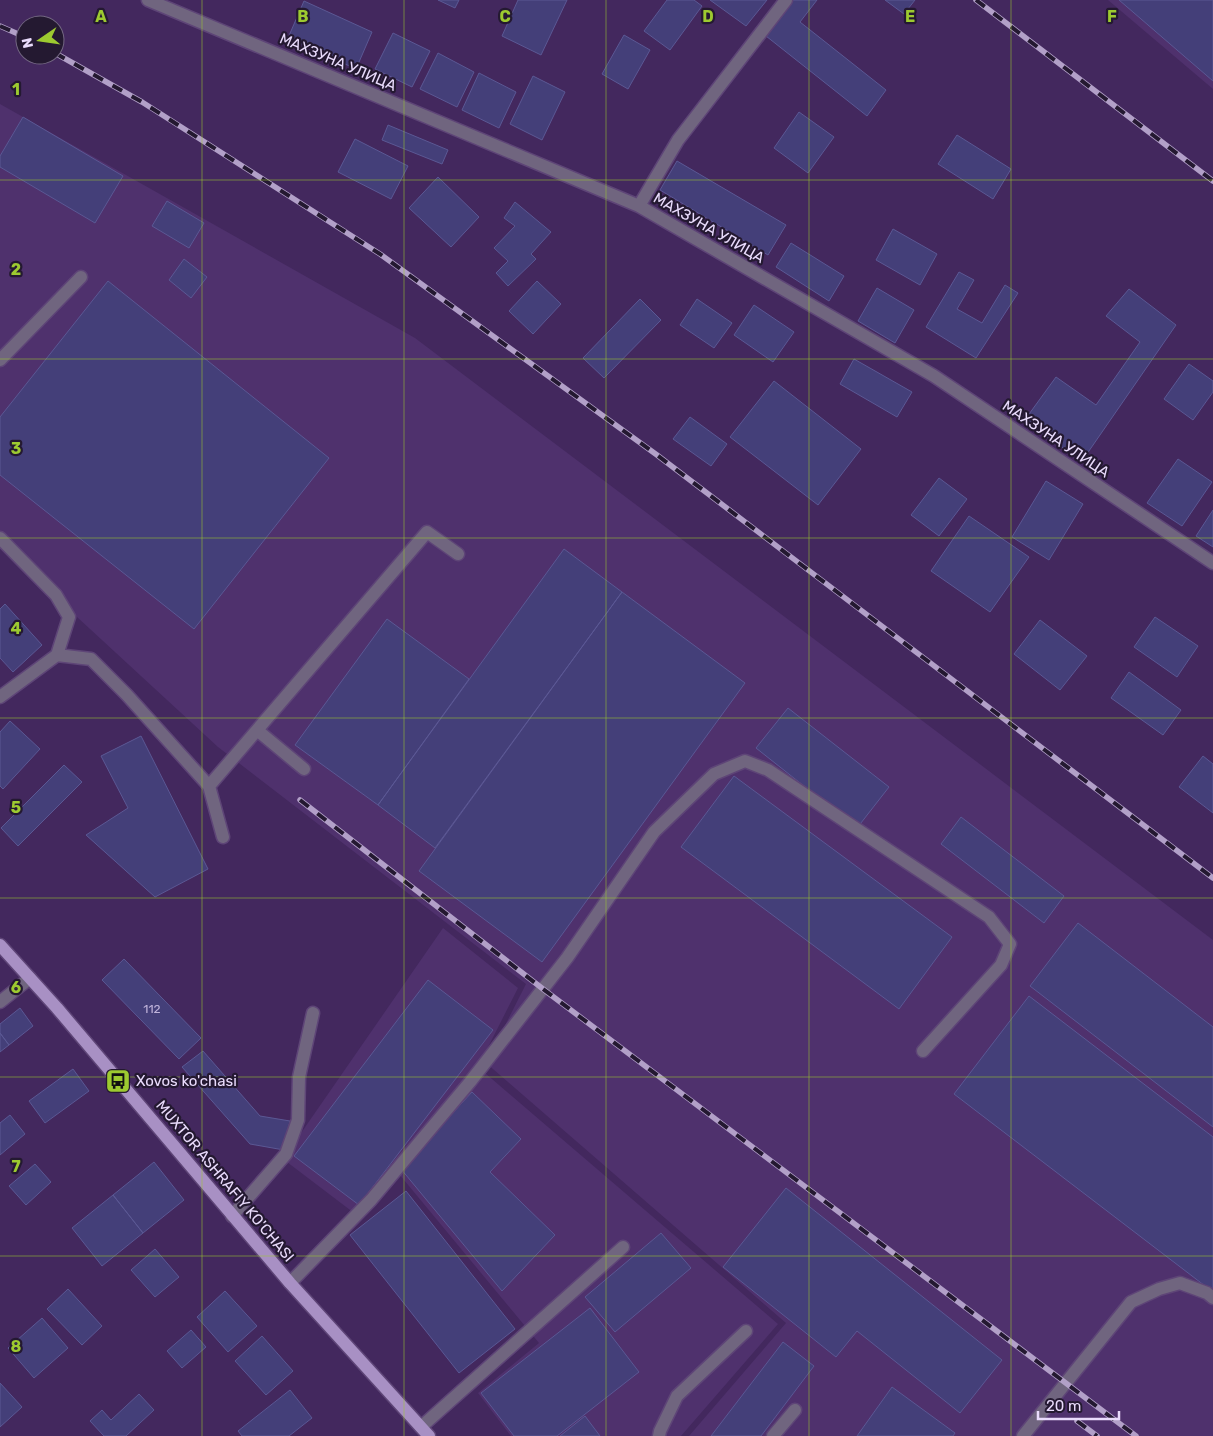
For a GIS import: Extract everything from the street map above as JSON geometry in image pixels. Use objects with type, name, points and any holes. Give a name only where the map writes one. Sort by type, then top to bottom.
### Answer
[{"type":"main road","name":"MUXTOR ASHRAFIY KO'CHASI","points":[[0,945],[232,1216],[425,1432]]},
{"type":"street","name":"МАХЗУНА УЛИЦА","points":[[148,0],[639,206],[934,376],[1213,563]]},
{"type":"street","points":[[639,206],[678,140],[786,0]]},
{"type":"street","points":[[0,360],[81,277]]},
{"type":"street","points":[[209,786],[427,532],[458,554]]},
{"type":"street","points":[[0,538],[56,595],[69,617],[58,655],[0,697]]},
{"type":"street","points":[[58,655],[91,660],[127,695],[209,786],[223,837]]},
{"type":"street","points":[[257,730],[304,769]]},
{"type":"street","points":[[290,1282],[371,1200],[470,1082],[567,958],[654,832],[714,774],[745,761],[768,770],[990,916],[1010,944],[1001,965],[923,1051]]},
{"type":"street","points":[[0,1002],[30,978]]},
{"type":"street","points":[[232,1216],[286,1154],[298,1120],[299,1077],[313,1013]]},
{"type":"street","points":[[425,1432],[623,1247]]},
{"type":"street","points":[[1023,1436],[1131,1302],[1159,1289],[1180,1283],[1207,1293],[1213,1298]]},
{"type":"street","points":[[659,1436],[677,1396],[746,1331]]},
{"type":"street","points":[[773,1436],[795,1410]]},
{"type":"shaded area","points":[[1108,0],[1213,0],[1213,89]]},
{"type":"shaded area","points":[[0,104],[415,338],[1213,940],[1213,1436],[689,1436],[786,1323],[486,1063],[526,984],[218,747],[0,546]]},
{"type":"shaded area","points":[[443,928],[518,988],[478,1067],[778,1324],[681,1436],[511,1436],[478,1393],[539,1343],[399,1174],[358,1216],[283,1159]]},
{"type":"building","points":[[438,0],[459,0],[455,8]]},
{"type":"building","points":[[518,0],[567,0],[541,55],[502,36]]},
{"type":"building","points":[[667,0],[694,0],[702,6],[670,50],[644,31]]},
{"type":"building","points":[[710,0],[767,0],[746,26]]},
{"type":"building","points":[[793,0],[817,0],[800,22],[886,90],[867,116],[766,36]]},
{"type":"building","points":[[885,0],[915,0],[904,14]]},
{"type":"building","points":[[1119,0],[1213,0],[1213,81]]},
{"type":"building","points":[[304,1],[372,32],[356,69],[288,38]]},
{"type":"building","points":[[393,33],[430,51],[412,87],[375,69]]},
{"type":"building","points":[[624,35],[650,50],[628,89],[602,74]]},
{"type":"building","points":[[438,53],[474,72],[457,107],[420,89]]},
{"type":"building","points":[[479,73],[516,92],[499,128],[462,110]]},
{"type":"building","points":[[533,76],[565,92],[542,140],[510,124]]},
{"type":"building","points":[[799,112],[834,137],[808,173],[774,148]]},
{"type":"building","points":[[23,117],[123,176],[95,223],[0,167],[0,156]]},
{"type":"building","points":[[388,125],[448,150],[442,164],[382,140]]},
{"type":"building","points":[[957,135],[1011,169],[993,199],[938,164]]},
{"type":"building","points":[[355,139],[408,166],[391,199],[338,172]]},
{"type":"building","points":[[677,161],[786,225],[768,255],[660,190]]},
{"type":"building","points":[[438,177],[479,217],[451,247],[409,208]]},
{"type":"building","points":[[167,201],[204,223],[189,248],[152,226]]},
{"type":"building","points":[[515,202],[551,232],[531,254],[536,259],[508,286],[496,273],[508,261],[494,248],[515,226],[504,218]]},
{"type":"building","points":[[893,229],[937,254],[920,285],[876,260]]},
{"type":"building","points":[[791,243],[844,276],[829,301],[776,267]]},
{"type":"building","points":[[184,259],[207,277],[191,298],[169,280]]},
{"type":"building","points":[[959,272],[974,280],[957,309],[982,323],[1005,285],[1018,293],[976,358],[926,327]]},
{"type":"building","points":[[108,281],[329,458],[194,629],[0,475],[0,417]]},
{"type":"building","points":[[537,281],[561,304],[533,334],[509,311]]},
{"type":"building","points":[[877,288],[914,310],[895,343],[858,321]]},
{"type":"building","points":[[1129,289],[1176,325],[1082,461],[1024,421],[1056,377],[1096,405],[1140,342],[1106,316]]},
{"type":"building","points":[[640,299],[661,320],[604,378],[583,358]]},
{"type":"building","points":[[697,299],[732,323],[714,348],[680,325]]},
{"type":"building","points":[[754,305],[794,332],[773,362],[734,335]]},
{"type":"building","points":[[854,359],[912,392],[897,417],[840,384]]},
{"type":"building","points":[[1189,364],[1213,381],[1213,392],[1193,420],[1164,399]]},
{"type":"building","points":[[774,381],[861,449],[818,505],[730,437]]},
{"type":"building","points":[[690,417],[727,444],[711,466],[673,439]]},
{"type":"building","points":[[1178,459],[1212,482],[1182,526],[1147,503]]},
{"type":"building","points":[[939,478],[967,499],[939,536],[911,515]]},
{"type":"building","points":[[1046,481],[1083,504],[1049,560],[1012,537]]},
{"type":"building","points":[[1213,510],[1213,547],[1196,536]]},
{"type":"building","points":[[969,516],[1029,557],[990,612],[931,571]]},
{"type":"building","points":[[564,549],[622,592],[435,848],[378,805]]},
{"type":"building","points":[[622,592],[745,683],[542,962],[419,871]]},
{"type":"building","points":[[5,604],[42,645],[13,672],[0,658],[0,609]]},
{"type":"building","points":[[1155,617],[1198,646],[1177,677],[1134,647]]},
{"type":"building","points":[[387,619],[469,679],[378,805],[295,745]]},
{"type":"building","points":[[1040,620],[1087,656],[1060,690],[1014,654]]},
{"type":"building","points":[[1129,672],[1181,710],[1163,735],[1111,698]]},
{"type":"building","points":[[788,708],[889,787],[857,828],[756,748]]},
{"type":"building","points":[[10,721],[40,749],[3,789],[0,786],[0,732]]},
{"type":"building","points":[[141,736],[208,869],[155,897],[86,835],[128,808],[101,756]]},
{"type":"building","points":[[1203,756],[1213,764],[1213,813],[1179,787]]},
{"type":"building","points":[[64,765],[82,782],[18,846],[1,828]]},
{"type":"building","points":[[734,776],[952,937],[899,1009],[681,847]]},
{"type":"building","points":[[961,817],[1064,896],[1044,923],[941,844]]},
{"type":"building","points":[[1078,923],[1213,1027],[1213,1127],[1030,986]]},
{"type":"building","points":[[124,959],[201,1038],[179,1059],[102,980]]},
{"type":"building","points":[[428,980],[493,1030],[359,1205],[294,1156]]},
{"type":"building","points":[[1029,996],[1213,1137],[1213,1292],[954,1094]]},
{"type":"building","points":[[20,1008],[33,1026],[9,1045],[0,1033],[0,1024]]},
{"type":"building","points":[[0,1033],[9,1045],[0,1052]]},
{"type":"building","points":[[203,1051],[260,1116],[290,1121],[284,1150],[250,1144],[182,1067]]},
{"type":"building","points":[[73,1069],[89,1091],[45,1123],[29,1101]]},
{"type":"building","points":[[472,1092],[521,1139],[490,1172],[555,1235],[502,1291],[401,1169]]},
{"type":"building","points":[[10,1115],[25,1134],[0,1155],[0,1123]]},
{"type":"building","points":[[154,1162],[184,1200],[143,1233],[113,1195]]},
{"type":"building","points":[[35,1164],[51,1182],[26,1205],[9,1186]]},
{"type":"building","points":[[786,1188],[1002,1360],[960,1413],[857,1331],[836,1357],[723,1267]]},
{"type":"building","points":[[406,1191],[515,1329],[459,1373],[350,1235]]},
{"type":"building","points":[[113,1195],[143,1233],[102,1266],[72,1228]]},
{"type":"building","points":[[661,1233],[691,1268],[615,1332],[585,1297]]},
{"type":"building","points":[[155,1249],[179,1277],[155,1297],[131,1270]]},
{"type":"building","points":[[68,1289],[102,1326],[82,1345],[47,1309]]},
{"type":"building","points":[[225,1291],[257,1326],[228,1352],[197,1317]]},
{"type":"building","points":[[590,1308],[639,1372],[557,1436],[514,1436],[481,1393]]},
{"type":"building","points":[[42,1318],[68,1348],[34,1378],[8,1348]]},
{"type":"building","points":[[191,1330],[206,1347],[182,1368],[167,1351]]},
{"type":"building","points":[[262,1336],[293,1371],[266,1395],[235,1361]]},
{"type":"building","points":[[783,1342],[814,1366],[761,1436],[711,1436]]},
{"type":"building","points":[[0,1383],[22,1407],[0,1427]]},
{"type":"building","points":[[892,1387],[955,1433],[953,1436],[857,1436]]},
{"type":"building","points":[[290,1390],[312,1418],[289,1436],[242,1436],[238,1431]]},
{"type":"building","points":[[139,1394],[154,1410],[126,1436],[104,1436],[90,1421],[102,1410],[111,1420]]},
{"type":"building","points":[[585,1416],[600,1436],[560,1436]]},
{"type":"railway","points":[[976,0],[1213,181]]},
{"type":"railway","points":[[0,26],[15,33]]},
{"type":"railway","points":[[65,59],[142,102],[380,254],[657,455],[1213,878]]},
{"type":"railway","points":[[300,800],[543,989],[1136,1436]]},
{"type":"railway","points":[[1077,1421],[1097,1436]]},
{"type":"place","name":"Xovos ko'chasi","points":[[118,1081]]}]
